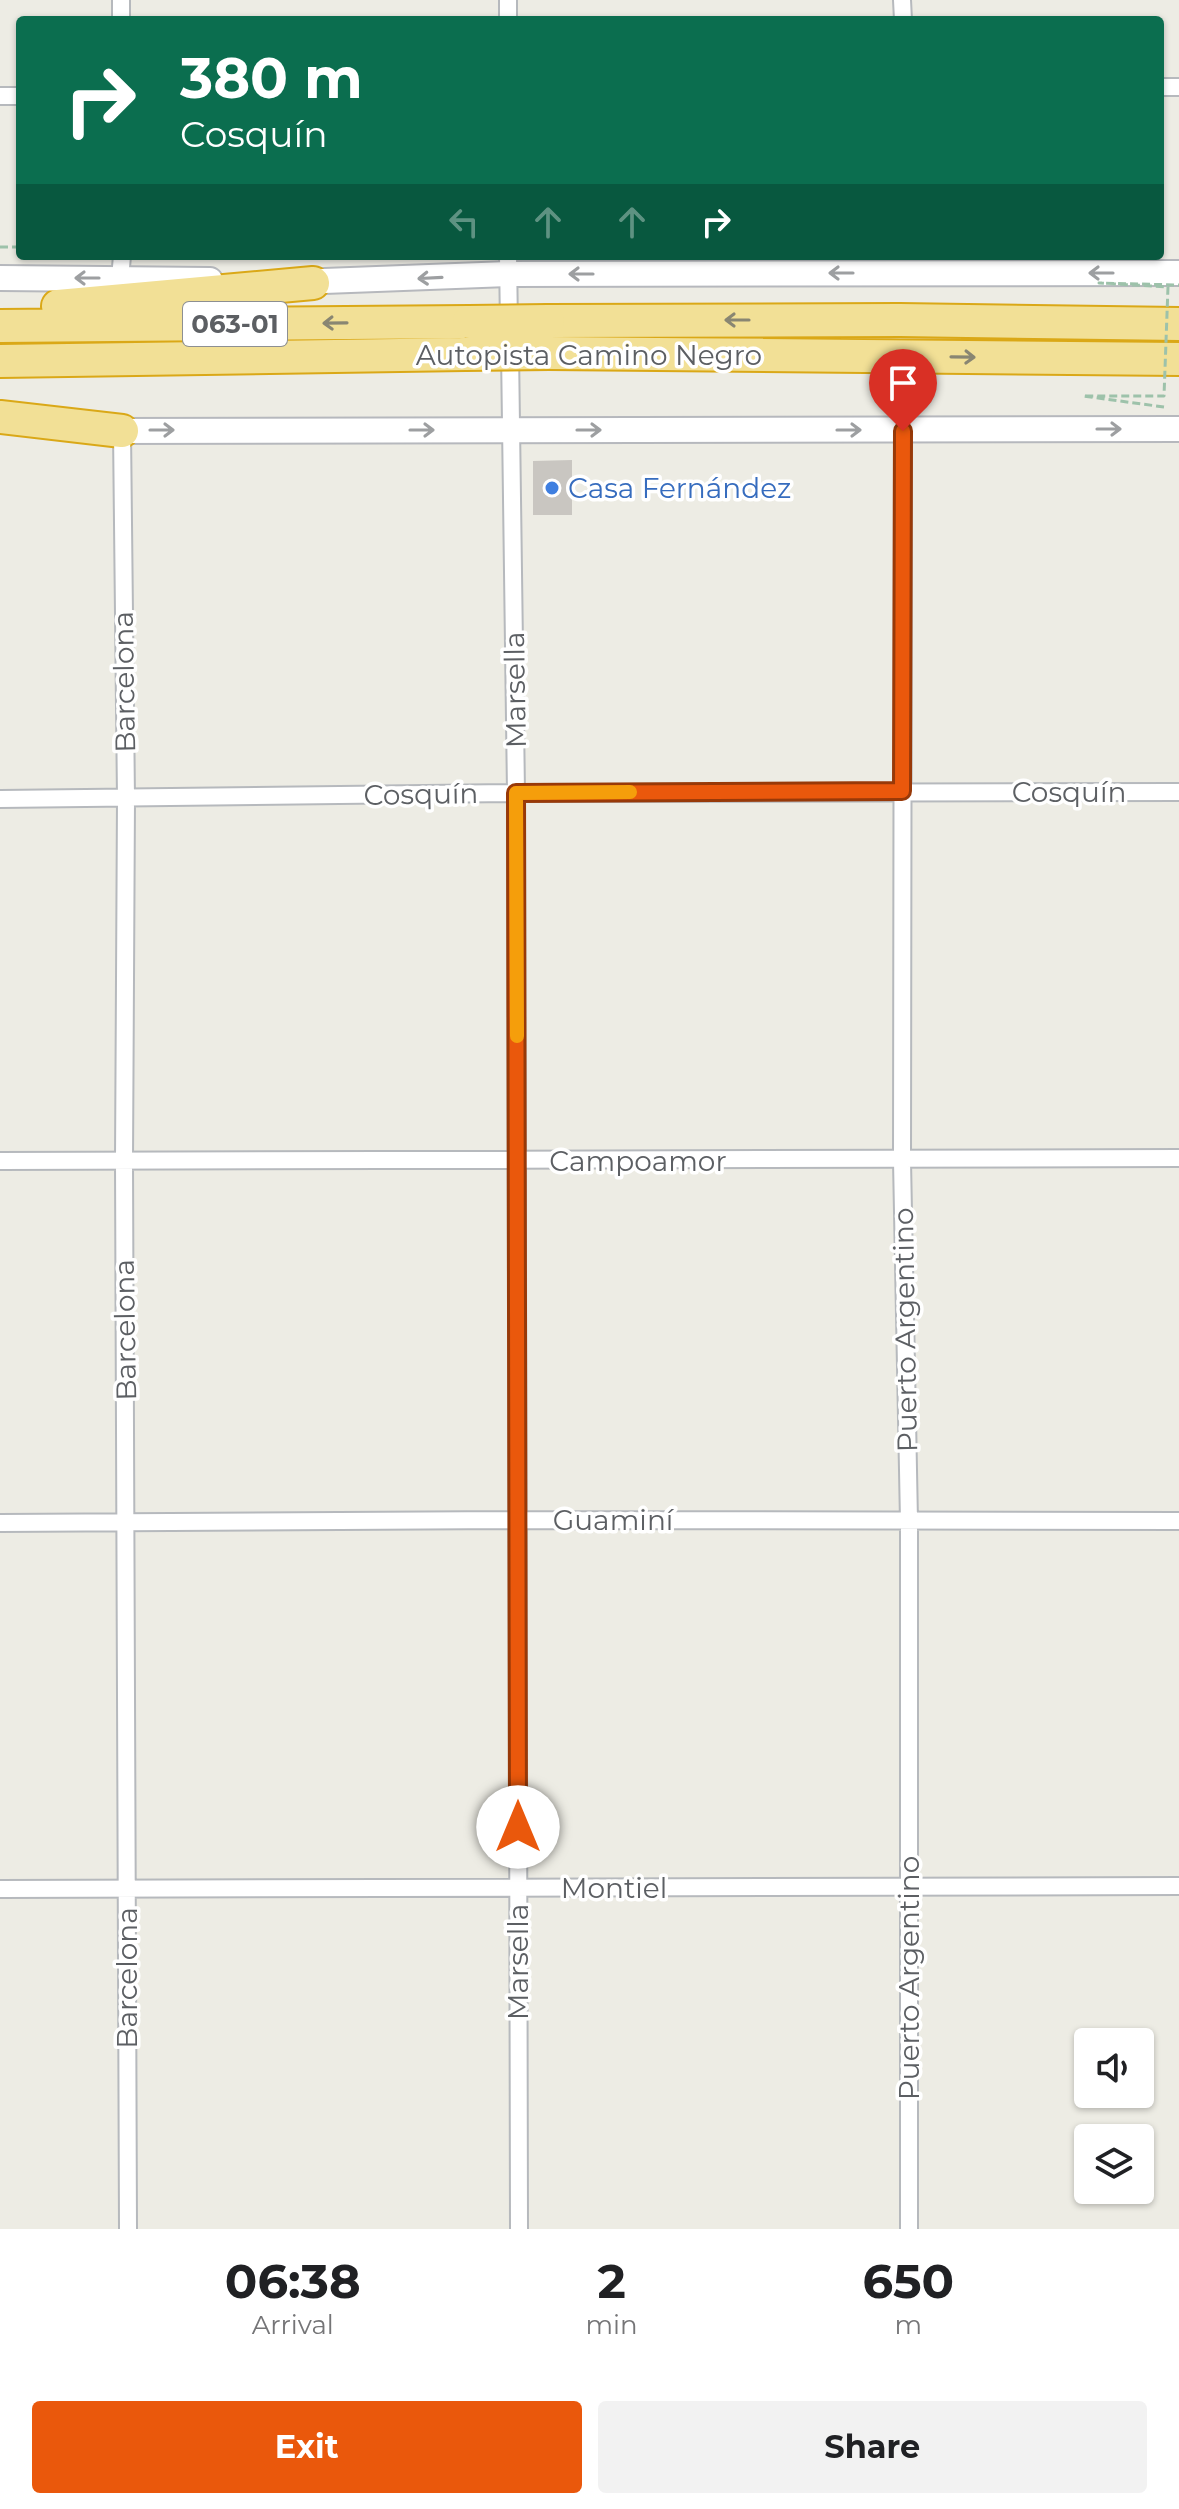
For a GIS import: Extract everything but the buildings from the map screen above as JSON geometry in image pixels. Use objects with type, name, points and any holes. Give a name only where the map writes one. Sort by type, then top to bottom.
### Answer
[{"type":"highway","points":[[0,308],[76,305],[313,283]]},
{"type":"highway","points":[[900,320],[994,313],[1179,310]]},
{"type":"highway","name":"Autopista Camino Negro","points":[[0,326],[900,320],[1179,324]]},
{"type":"highway","name":"Autopista Camino Negro","points":[[0,361],[549,353],[1179,359]]},
{"type":"highway","points":[[1019,357],[1172,393]]},
{"type":"highway","points":[[0,417],[122,431]]},
{"type":"street","points":[[0,278],[121,267],[313,283],[508,265],[900,265],[1179,273]]},
{"type":"street","name":"Marsella","points":[[508,265],[516,793],[519,2229]]},
{"type":"street","points":[[0,432],[1179,429]]},
{"type":"street","name":"Barcelona","points":[[122,431],[126,799],[124,1161],[128,2229]]},
{"type":"street","name":"Puerto Argentino","points":[[903,431],[902,1161],[909,1521],[909,2229]]},
{"type":"street","name":"Cosquín","points":[[0,799],[516,793],[1179,792]]},
{"type":"street","name":"Campoamor","points":[[0,1161],[1179,1158]]},
{"type":"street","name":"Guaminí","points":[[0,1523],[1179,1521]]},
{"type":"street","name":"Montiel","points":[[0,1889],[1179,1886]]},
{"type":"path","points":[[1172,393],[1083,396],[1164,396],[1168,287],[1099,283],[1179,285]]},
{"type":"slow traffic","points":[[517,1036],[516,793],[630,792]]},
{"type":"place","name":"Casa Fernández","points":[[552,488]]},
{"type":"route","points":[[518,1827],[516,793],[902,791],[903,431]]}]
